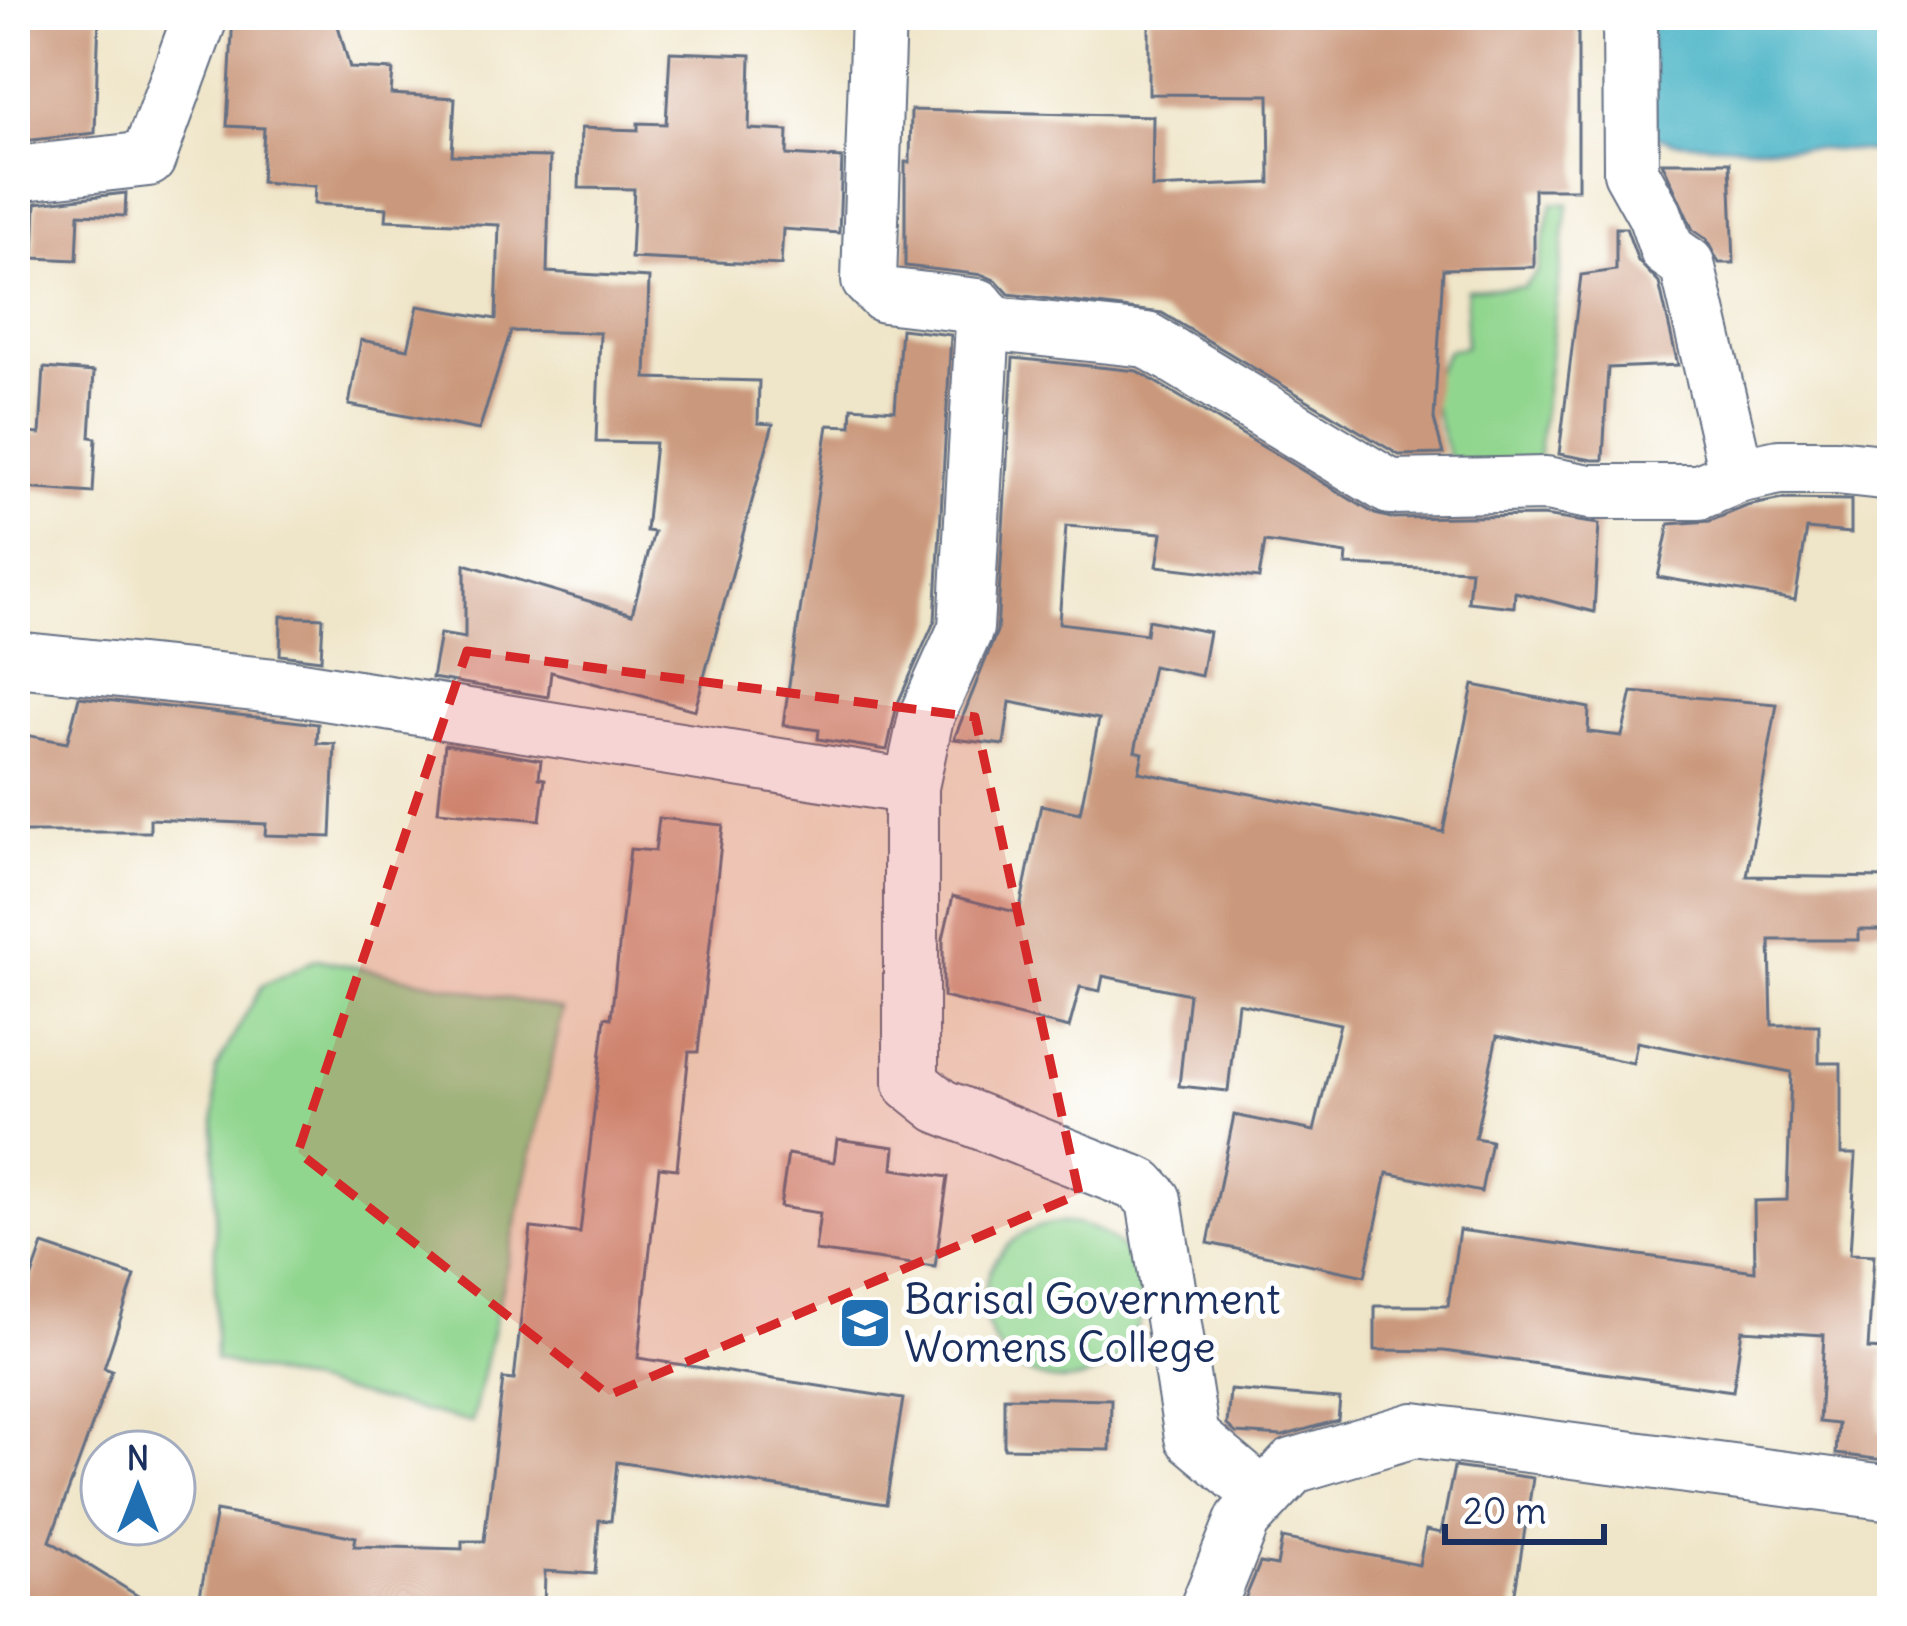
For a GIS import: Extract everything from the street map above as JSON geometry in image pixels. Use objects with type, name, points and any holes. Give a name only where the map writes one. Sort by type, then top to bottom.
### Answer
[{"type":"street","points":[[15,174],[148,159],[201,15]]},
{"type":"street","points":[[878,15],[869,280],[884,295],[978,306],[994,324],[1147,340],[1390,487],[1546,484],[1590,492],[1699,492],[1737,476],[1779,467],[1892,473]]},
{"type":"street","points":[[1630,15],[1631,172],[1655,215],[1667,250],[1688,264],[1737,476]]},
{"type":"street","points":[[982,311],[966,628],[926,717],[911,787],[911,1083],[940,1106],[1140,1184],[1154,1199],[1192,1437],[1264,1497]]},
{"type":"street","points":[[15,659],[295,688],[911,787]]},
{"type":"street","points":[[1206,1611],[1243,1520],[1293,1466],[1414,1430],[1892,1492]]},
{"type":"highlighted area","points":[[467,651],[975,717],[1079,1194],[609,1395],[298,1152]]},
{"type":"green space","points":[[1552,203],[1568,204],[1536,477],[1455,477],[1428,387],[1448,350],[1465,347],[1467,289],[1523,287],[1537,272]]},
{"type":"green space","points":[[317,959],[563,1010],[472,1423],[215,1360],[215,1070],[262,986]]},
{"type":"green space","points":[[1063,1223],[1093,1229],[1119,1246],[1136,1272],[1142,1302],[1136,1332],[1119,1358],[1093,1375],[1063,1381],[1033,1375],[1007,1358],[990,1332],[984,1302],[990,1272],[1007,1246],[1033,1229]]},
{"type":"water","points":[[1652,15],[1892,15],[1892,153],[1673,142],[1644,133]]},
{"type":"building","points":[[18,15],[99,15],[95,133],[15,142]]},
{"type":"building","points":[[233,15],[335,15],[350,68],[393,70],[391,94],[455,98],[452,155],[550,157],[547,272],[649,278],[646,378],[759,381],[758,423],[773,424],[695,710],[551,672],[548,697],[432,678],[440,634],[465,638],[465,564],[632,614],[654,532],[646,531],[655,443],[596,442],[600,333],[511,331],[479,430],[349,405],[361,340],[408,349],[418,306],[496,319],[499,225],[386,220],[387,208],[314,204],[315,186],[261,182],[264,128],[227,126]]},
{"type":"building","points":[[1149,15],[1578,15],[1578,189],[1534,189],[1534,267],[1443,269],[1434,419],[1443,454],[1399,455],[1162,313],[1009,294],[983,275],[905,266],[905,162],[910,162],[911,110],[1153,116],[1152,188],[1270,183],[1269,95],[1149,94]]},
{"type":"building","points":[[670,52],[751,55],[749,129],[788,131],[787,155],[842,158],[839,233],[783,229],[781,265],[631,258],[634,189],[579,188],[581,128],[638,130],[638,123],[666,124]]},
{"type":"building","points":[[1662,162],[1730,162],[1734,263],[1719,263],[1706,239],[1693,230]]},
{"type":"building","points":[[126,193],[125,216],[79,214],[77,260],[34,258],[36,203]]},
{"type":"building","points":[[1616,228],[1626,228],[1638,261],[1659,283],[1678,365],[1608,368],[1603,460],[1593,460],[1559,454],[1581,275],[1616,270]]},
{"type":"building","points":[[901,329],[951,335],[935,620],[897,705],[887,750],[818,739],[819,730],[783,725],[828,425],[851,426],[852,407],[895,410]]},
{"type":"building","points":[[1013,358],[1137,371],[1375,514],[1391,518],[1543,516],[1599,524],[1594,612],[1515,592],[1514,607],[1468,602],[1471,570],[1346,565],[1347,554],[1265,542],[1259,578],[1157,566],[1162,533],[1066,526],[1059,623],[1146,634],[1148,620],[1209,632],[1201,676],[1153,666],[1135,751],[1143,753],[1139,772],[1443,832],[1473,685],[1589,708],[1588,732],[1622,736],[1632,692],[1777,704],[1747,876],[1892,878],[1892,930],[1859,930],[1859,940],[1770,940],[1772,1025],[1819,1025],[1819,1063],[1841,1063],[1841,1154],[1856,1154],[1850,1254],[1874,1255],[1868,1349],[1884,1350],[1879,1432],[1892,1433],[1892,1461],[1836,1454],[1838,1424],[1819,1422],[1824,1335],[1742,1330],[1733,1391],[1444,1351],[1375,1350],[1375,1306],[1448,1306],[1459,1230],[1755,1271],[1754,1201],[1787,1200],[1791,1072],[1637,1042],[1633,1063],[1497,1036],[1475,1138],[1491,1141],[1481,1192],[1387,1173],[1365,1276],[1208,1243],[1234,1115],[1314,1131],[1340,1024],[1238,1003],[1228,1091],[1179,1086],[1189,994],[1103,976],[1100,991],[1080,987],[1069,1028],[943,997],[943,939],[953,896],[1019,913],[1041,805],[1080,813],[1099,719],[1010,702],[1004,745],[954,739],[997,631]]},
{"type":"building","points":[[44,368],[94,372],[93,493],[24,488],[27,433],[40,434]]},
{"type":"building","points":[[1782,499],[1851,500],[1851,533],[1807,529],[1795,600],[1658,577],[1669,524],[1710,521]]},
{"type":"building","points":[[281,616],[323,618],[321,660],[280,655]]},
{"type":"building","points":[[79,697],[318,724],[317,743],[335,744],[331,837],[265,835],[266,824],[150,819],[150,832],[15,832],[15,733],[67,743]]},
{"type":"building","points":[[445,744],[541,760],[539,778],[545,779],[540,820],[438,811]]},
{"type":"building","points":[[659,818],[723,825],[698,1052],[689,1052],[677,1169],[659,1167],[638,1358],[903,1399],[886,1504],[617,1462],[611,1521],[599,1520],[595,1574],[545,1571],[544,1611],[197,1611],[216,1511],[356,1537],[354,1546],[462,1549],[462,1541],[484,1541],[503,1379],[514,1380],[531,1228],[580,1233],[630,849],[655,851]]},
{"type":"building","points":[[837,1139],[895,1147],[893,1169],[948,1177],[935,1267],[815,1251],[820,1213],[780,1207],[788,1154],[834,1162]]},
{"type":"building","points":[[43,1245],[135,1276],[104,1368],[112,1371],[91,1428],[78,1428],[78,1464],[50,1541],[162,1611],[15,1611],[15,1325]]},
{"type":"building","points":[[1230,1390],[1340,1399],[1338,1420],[1283,1436],[1236,1433],[1227,1425]]},
{"type":"building","points":[[1004,1397],[1111,1399],[1110,1450],[1004,1448]]},
{"type":"building","points":[[1454,1467],[1533,1478],[1512,1611],[1240,1611],[1260,1563],[1277,1566],[1282,1538],[1419,1565],[1426,1530],[1441,1533]]},
{"type":"place","name":"Barisal Government Womens College","points":[[865,1323]]}]
